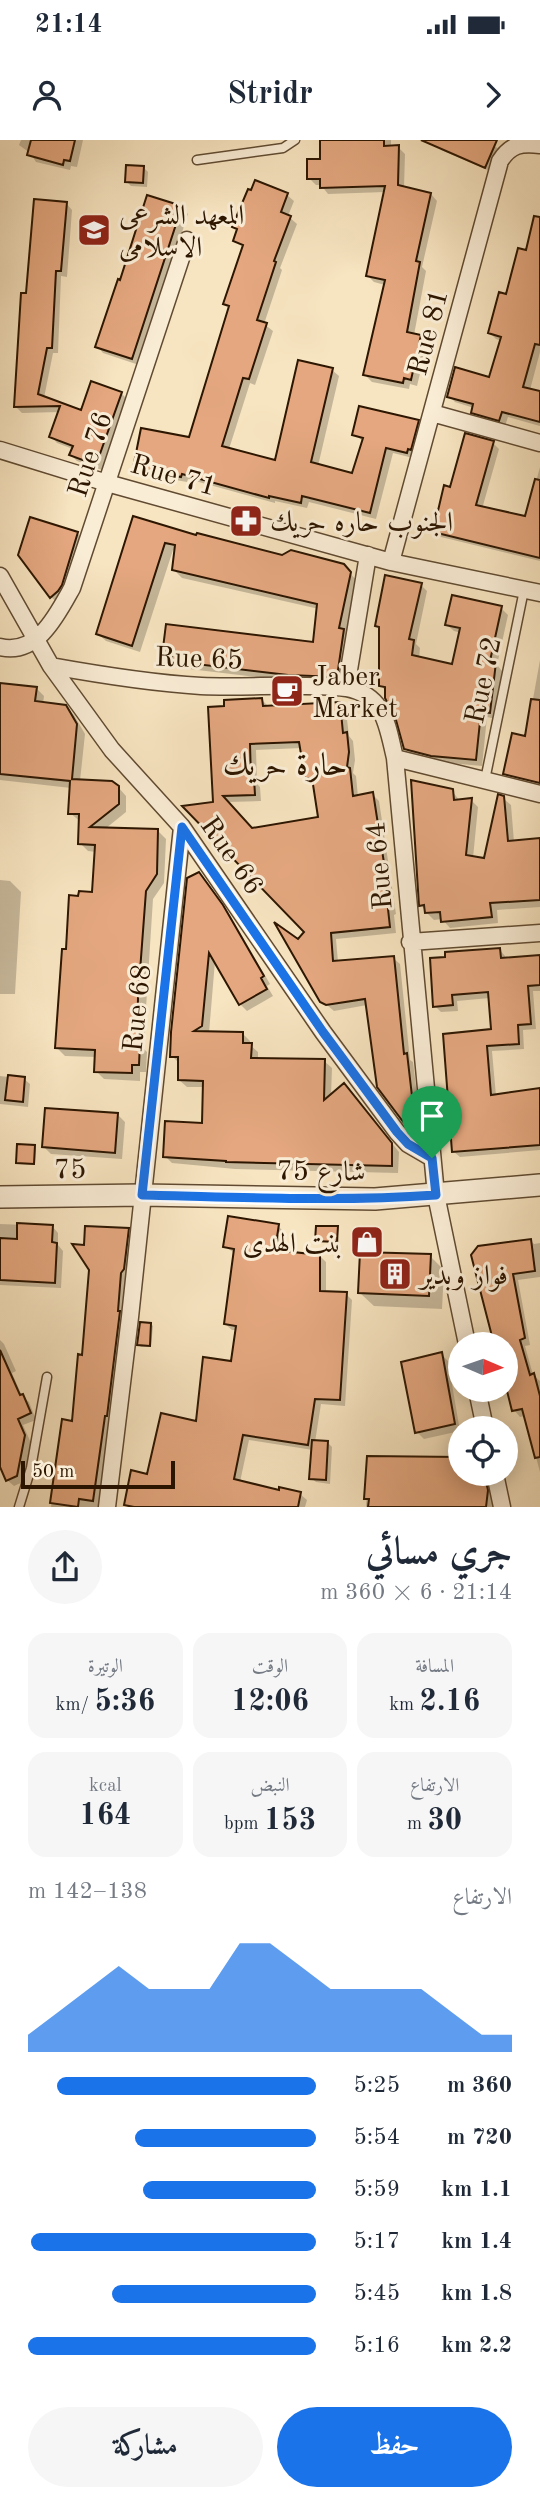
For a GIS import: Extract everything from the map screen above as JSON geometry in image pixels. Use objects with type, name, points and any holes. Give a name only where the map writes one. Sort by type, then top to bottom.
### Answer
[{"type":"street","name":"Rue 81","points":[[391,562],[500,161],[515,145],[540,145]]},
{"type":"street","name":"Rue 76","points":[[37,639],[59,612],[72,588],[187,240]]},
{"type":"street","points":[[432,413],[540,443]]},
{"type":"street","name":"Rue 71","points":[[0,450],[107,483],[391,562],[532,591]]},
{"type":"street","points":[[346,688],[368,555]]},
{"type":"street","name":"Rue 66","points":[[0,576],[51,666],[112,750],[182,827],[323,1032],[397,1132],[408,1144],[432,1158]]},
{"type":"street","points":[[0,647],[18,649],[37,639]]},
{"type":"street","name":"Rue 65","points":[[51,666],[132,681],[204,686],[315,685],[346,688]]},
{"type":"street","name":"Rue 64","points":[[346,688],[373,698],[380,709],[395,758],[410,942],[436,1195],[465,1332]]},
{"type":"street","points":[[395,758],[540,794]]},
{"type":"street","name":"Rue 68","points":[[107,1507],[182,827]]},
{"type":"street","points":[[410,942],[540,933]]},
{"type":"street","name":"شارع 75","points":[[142,1195],[375,1199],[540,1185]]},
{"type":"street","name":"75","points":[[3,1196],[142,1195]]},
{"type":"street","points":[[498,1486],[502,1507]]},
{"type":"lane","points":[[197,160],[283,148],[295,140]]},
{"type":"lane","name":"Rue 72","points":[[485,780],[532,591]]},
{"type":"lane","points":[[19,1507],[31,1468],[47,1377]]},
{"type":"building","points":[[31,140],[75,140],[70,161],[64,160],[63,165],[27,155]]},
{"type":"building","points":[[320,140],[384,140],[384,146],[399,145],[398,185],[431,193],[416,261],[420,262],[407,332],[421,335],[411,380],[404,378],[403,383],[363,375],[385,280],[366,276],[385,186],[320,188],[320,179],[307,179],[307,159],[320,159]]},
{"type":"building","points":[[421,140],[497,140],[485,168]]},
{"type":"building","points":[[126,165],[144,166],[143,183],[125,182]]},
{"type":"building","points":[[255,180],[288,193],[281,212],[291,216],[274,261],[276,262],[257,320],[267,323],[249,379],[243,378],[222,446],[275,460],[298,360],[333,368],[311,462],[352,473],[363,438],[352,435],[359,406],[419,420],[411,450],[408,449],[407,453],[386,448],[370,513],[302,496],[301,503],[269,498],[182,474],[181,477],[133,468],[141,428],[189,437],[229,306],[223,304],[243,245],[233,241],[237,229],[232,227],[248,189],[251,190]]},
{"type":"building","points":[[147,195],[182,206],[132,359],[95,347]]},
{"type":"building","points":[[34,199],[67,202],[61,271],[56,271],[52,348],[47,348],[38,394],[81,410],[91,381],[122,392],[96,465],[69,455],[73,446],[49,437],[60,406],[14,407],[21,293],[26,293]]},
{"type":"building","points":[[534,216],[540,217],[540,345],[535,344],[523,387],[540,391],[540,422],[502,412],[499,421],[471,413],[473,404],[447,397],[455,367],[489,377],[501,337],[488,333],[499,292],[506,294],[518,248],[526,250]]},
{"type":"building","points":[[465,433],[494,441],[476,505],[525,516],[535,479],[540,480],[540,558],[433,532],[444,485],[450,487]]},
{"type":"building","points":[[133,516],[196,535],[197,533],[282,555],[291,550],[344,564],[351,572],[339,628],[344,629],[337,677],[288,675],[171,661],[172,657],[162,656],[166,624],[313,642],[317,604],[172,570],[175,545],[165,543],[132,646],[96,634]]},
{"type":"building","points":[[30,517],[78,532],[62,585],[50,598],[18,555]]},
{"type":"building","points":[[385,575],[422,583],[409,639],[414,640],[412,655],[452,664],[460,628],[445,625],[452,595],[502,606],[490,661],[496,662],[490,713],[481,712],[476,760],[431,756],[404,749],[396,720],[385,698],[385,687],[379,686],[379,627],[375,626]]},
{"type":"building","points":[[0,683],[37,687],[35,701],[66,705],[77,724],[72,779],[112,781],[119,786],[119,804],[90,827],[158,829],[157,874],[146,891],[138,998],[139,1065],[132,1065],[132,1073],[94,1072],[95,1050],[55,1048],[69,895],[78,896],[79,891],[92,892],[95,845],[78,844],[79,814],[68,814],[70,781],[0,774]]},
{"type":"building","points":[[262,698],[263,706],[340,702],[343,733],[347,732],[347,767],[350,768],[353,796],[373,792],[391,908],[388,909],[390,927],[331,933],[333,961],[394,956],[404,1054],[407,1053],[415,1122],[404,1123],[377,1087],[365,999],[326,1005],[320,1002],[274,922],[298,939],[304,932],[182,806],[213,802],[208,707],[224,706],[224,700]],"holes":[[[299,742],[305,778],[312,778],[318,817],[252,828],[223,796],[255,795],[254,778],[251,779],[250,744]]]},
{"type":"building","points":[[531,699],[540,700],[540,783],[503,774],[512,733],[525,736]]},
{"type":"building","points":[[411,780],[453,789],[454,800],[472,798],[466,855],[484,858],[498,794],[504,796],[508,841],[540,838],[540,900],[490,903],[492,917],[441,922],[440,912],[425,913],[424,905],[419,906]]},
{"type":"building","points":[[199,872],[223,905],[264,976],[261,978],[267,989],[239,1005],[209,953],[202,1026],[194,1031],[243,1032],[243,1043],[252,1043],[251,1058],[325,1059],[324,1100],[344,1083],[392,1143],[392,1166],[226,1162],[163,1157],[165,1121],[202,1123],[203,1081],[178,1080],[178,1057],[170,1057],[187,878]]},
{"type":"building","points":[[500,948],[501,958],[540,955],[540,985],[528,986],[531,1024],[518,1025],[519,1044],[487,1046],[491,1095],[540,1088],[540,1145],[452,1152],[443,1034],[491,1029],[488,992],[452,995],[453,1005],[433,1007],[430,958],[445,957],[445,952]]},
{"type":"building","points":[[8,1075],[25,1077],[23,1102],[5,1100]]},
{"type":"building","points":[[45,1108],[118,1113],[115,1153],[42,1147]]},
{"type":"building","points":[[17,1144],[35,1145],[34,1164],[16,1163]]},
{"type":"building","points":[[228,1216],[279,1224],[275,1250],[320,1255],[320,1291],[347,1292],[340,1400],[315,1399],[308,1445],[243,1435],[234,1479],[279,1490],[279,1487],[301,1492],[298,1507],[124,1505],[131,1470],[147,1474],[161,1413],[196,1421],[203,1357],[231,1361],[236,1326],[224,1324],[234,1249],[223,1247]]},
{"type":"building","points":[[17,1223],[53,1225],[52,1242],[57,1243],[55,1283],[0,1280],[0,1238],[17,1239]]},
{"type":"building","points":[[85,1226],[129,1228],[124,1269],[121,1273],[120,1311],[107,1416],[93,1501],[79,1499],[78,1507],[50,1503],[62,1419],[72,1421],[78,1354],[82,1355],[89,1270],[72,1244],[84,1245]]},
{"type":"building","points":[[316,1226],[338,1226],[337,1242],[315,1241]]},
{"type":"building","points":[[531,1239],[535,1271],[513,1274],[525,1338],[520,1340],[530,1375],[534,1373],[540,1396],[540,1457],[535,1458],[522,1409],[512,1411],[510,1402],[518,1402],[518,1332],[491,1332],[471,1255],[478,1246]]},
{"type":"building","name":"فواز وبدير","points":[[360,1252],[431,1254],[429,1296],[358,1293]]},
{"type":"building","points":[[140,1322],[151,1323],[150,1346],[137,1345]]},
{"type":"building","points":[[0,1350],[31,1413],[18,1419],[25,1435],[17,1476],[6,1481],[0,1467]]},
{"type":"building","points":[[442,1352],[448,1402],[451,1402],[454,1416],[448,1416],[448,1426],[415,1433],[401,1362]]},
{"type":"building","points":[[312,1440],[328,1441],[326,1480],[309,1479]]},
{"type":"building","points":[[367,1456],[448,1457],[448,1486],[487,1486],[488,1490],[486,1507],[368,1507],[369,1499],[364,1499]]},
{"type":"place","name":"المعهد الشرعى الاسلامى","points":[[94,230]]},
{"type":"place","name":"الجنوب حاره حريك","points":[[246,521]]},
{"type":"place","name":"Jaber Market","points":[[287,691]]},
{"type":"place","name":"بنت الهدى","points":[[367,1242]]},
{"type":"place","name":"فواز وبدير","points":[[395,1274]]},
{"type":"district","name":"حارة حريك","points":[[285,764]]},
{"type":"route","points":[[182,827],[323,1032],[397,1132],[408,1144],[432,1158],[436,1195],[375,1199],[142,1195],[182,827]]}]
